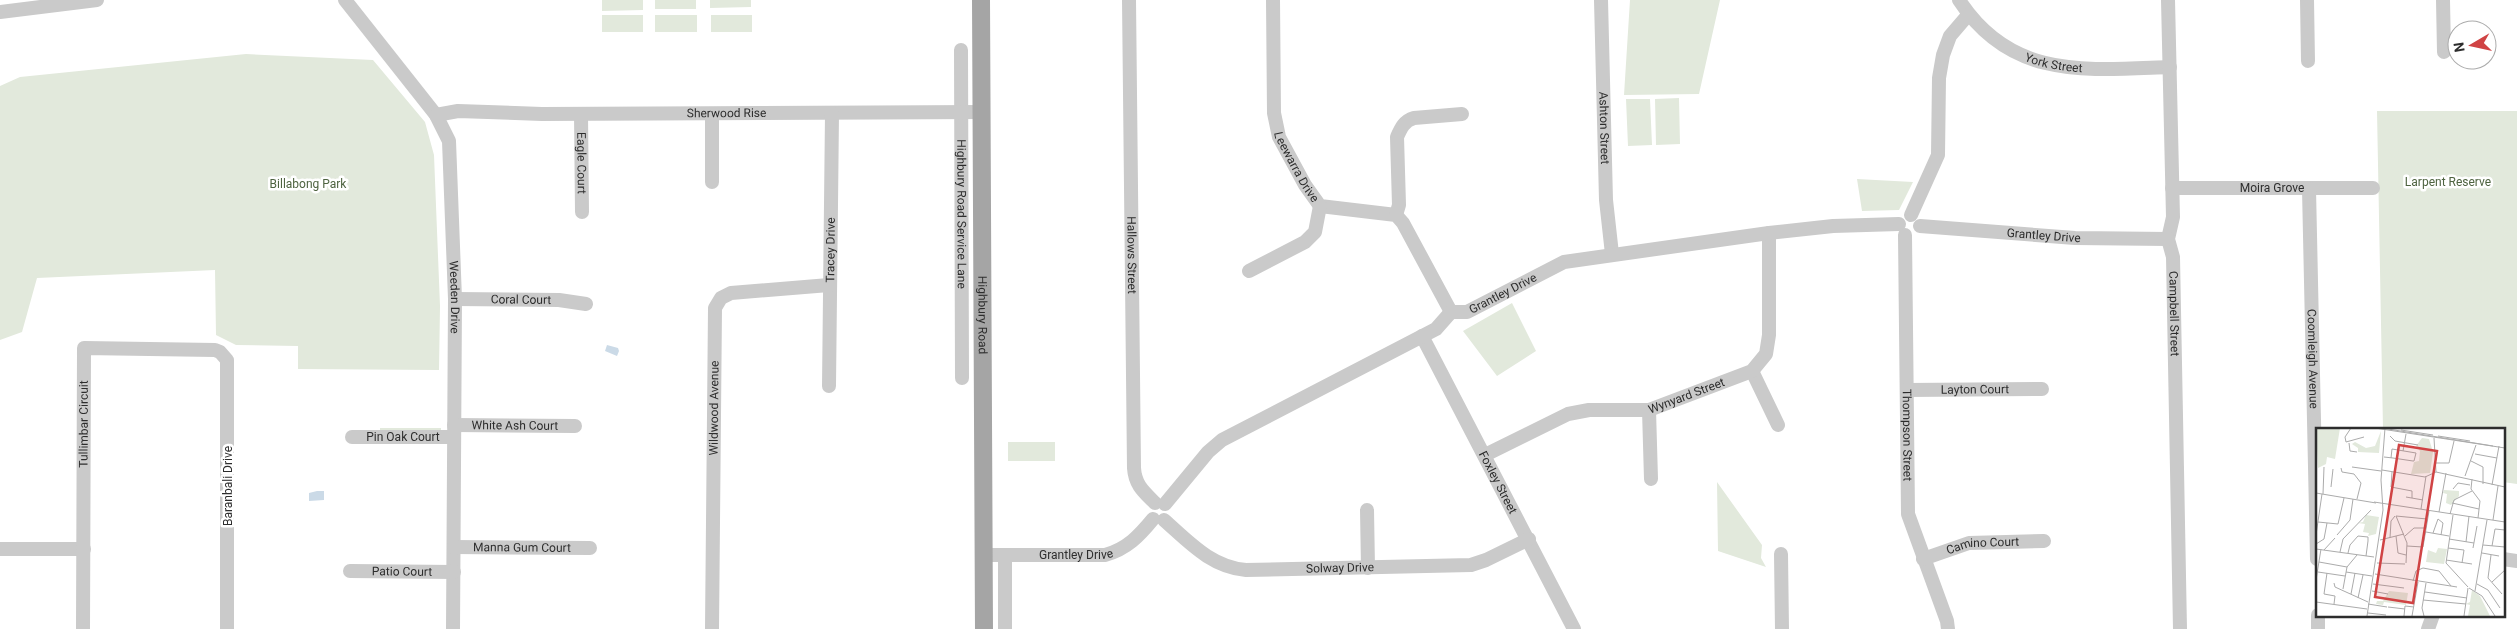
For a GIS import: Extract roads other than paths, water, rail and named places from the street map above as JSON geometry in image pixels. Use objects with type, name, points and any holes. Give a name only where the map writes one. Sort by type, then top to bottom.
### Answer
[{"type":"main road","name":"Highbury Road","points":[[981,0],[984,629]]},
{"type":"street","points":[[0,12],[72,1],[97,0]]},
{"type":"street","name":"Weeden Drive","points":[[345,0],[436,115],[445,130],[450,152],[455,299],[454,629]]},
{"type":"street","name":"Hallows Street","points":[[1129,0],[1134,479],[1140,488],[1160,503]]},
{"type":"street","name":"Leewarra Drive","points":[[1273,0],[1274,113],[1279,137],[1305,185],[1320,206],[1396,215]]},
{"type":"street","name":"Ashton Street","points":[[1601,0],[1606,200],[1612,254]]},
{"type":"street","name":"York Street","points":[[1959,0],[1982,30],[2002,45],[2026,58],[2078,70],[2170,67]]},
{"type":"street","name":"Campbell Street","points":[[2168,0],[2173,217],[2168,239],[2173,257],[2180,629]]},
{"type":"street","points":[[2307,0],[2308,61]]},
{"type":"street","points":[[2444,0],[2444,52]]},
{"type":"street","points":[[1911,215],[1938,155],[1939,78],[1942,55],[1950,36],[1968,14]]},
{"type":"street","name":"Highbury Road Service Lane","points":[[961,50],[962,378]]},
{"type":"street","name":"Sherwood Rise","points":[[436,115],[458,111],[471,113],[581,114],[982,112]]},
{"type":"street","points":[[445,130],[471,113]]},
{"type":"street","name":"Eagle Court","points":[[581,114],[582,212]]},
{"type":"street","points":[[712,114],[712,182]]},
{"type":"street","name":"Tracey Drive","points":[[829,386],[832,114]]},
{"type":"street","points":[[1451,312],[1404,223],[1396,215],[1398,205],[1397,137],[1400,128],[1407,120],[1462,114]]},
{"type":"street","name":"Moira Grove","points":[[2172,188],[2373,188]]},
{"type":"street","name":"Coomleigh Avenue","points":[[2309,189],[2316,513]]},
{"type":"street","points":[[1249,271],[1305,242],[1315,232],[1320,206]]},
{"type":"street","points":[[1911,215],[1917,218],[1920,226],[1914,235],[1902,229],[1902,218],[1911,215]]},
{"type":"street","name":"Grantley Drive","points":[[1160,503],[1208,452],[1222,440],[1436,329],[1451,312],[1467,312],[1564,262],[1612,254],[1833,226],[1902,229]]},
{"type":"street","name":"Grantley Drive","points":[[1920,226],[2076,238],[2168,239]]},
{"type":"street","name":"Thompson Street","points":[[1902,229],[1907,390],[1908,514],[1947,621],[1948,629]]},
{"type":"street","points":[[1769,233],[1769,335],[1766,354],[1752,371],[1778,425]]},
{"type":"street","name":"Wildwood Avenue","points":[[712,629],[715,308],[720,298],[731,293],[829,286]]},
{"type":"street","name":"Coral Court","points":[[455,299],[560,300],[586,304]]},
{"type":"street","name":"Foxley Street","points":[[1422,336],[1574,629]]},
{"type":"street","name":"Tullimbar Circuit","points":[[83,629],[84,348],[215,350]]},
{"type":"street","name":"Baranbali Drive","points":[[215,350],[224,355],[228,364],[227,629]]},
{"type":"street","name":"Wynyard Street","points":[[1485,455],[1568,414],[1589,410],[1649,410],[1752,371]]},
{"type":"street","name":"Layton Court","points":[[1907,390],[2042,389]]},
{"type":"street","points":[[1649,410],[1651,479]]},
{"type":"street","name":"White Ash Court","points":[[454,431],[576,426]]},
{"type":"street","name":"Pin Oak Court","points":[[352,437],[454,431]]},
{"type":"street","points":[[1158,520],[1152,508],[1160,503]]},
{"type":"street","points":[[1367,510],[1368,568]]},
{"type":"street","name":"Grantley Drive","points":[[984,556],[1105,555],[1128,545],[1158,520]]},
{"type":"street","name":"Solway Drive","points":[[1158,520],[1207,557],[1217,563],[1238,569],[1368,568],[1471,564],[1486,560],[1529,539]]},
{"type":"street","name":"Camino Court","points":[[1924,559],[1969,543],[2044,541]]},
{"type":"street","name":"Manna Gum Court","points":[[454,547],[590,548]]},
{"type":"street","points":[[0,549],[84,549]]},
{"type":"street","points":[[1781,554],[1782,629]]},
{"type":"street","points":[[1005,556],[1005,629]]},
{"type":"street","points":[[2504,559],[2517,561]]},
{"type":"street","name":"Patio Court","points":[[350,571],[454,572]]},
{"type":"street","points":[[2318,616],[2318,629]]},
{"type":"street","points":[[2428,629],[2433,616]]},
{"type":"water","points":[[607,345],[618,348],[617,356],[605,351]]},
{"type":"water","points":[[324,491],[324,500],[309,501],[309,493]]},
{"type":"park label","name":"Larpent Reserve","points":[[2448,182]]},
{"type":"park label","name":"Billabong Park","points":[[308,184]]}]
